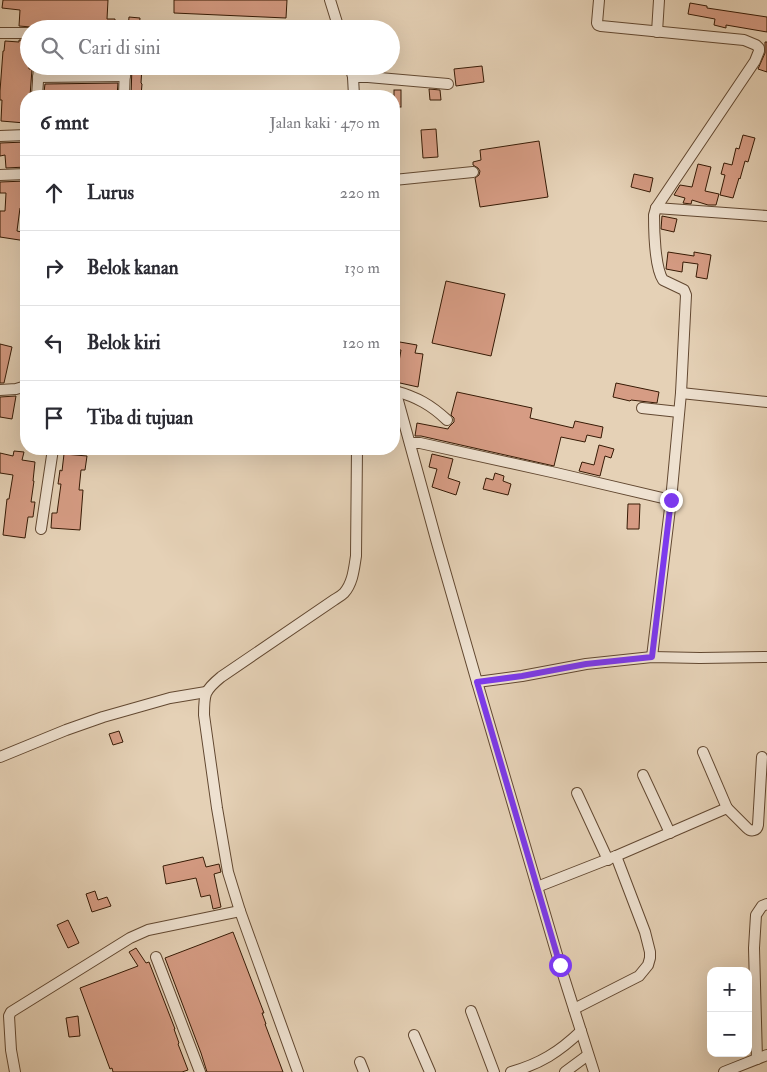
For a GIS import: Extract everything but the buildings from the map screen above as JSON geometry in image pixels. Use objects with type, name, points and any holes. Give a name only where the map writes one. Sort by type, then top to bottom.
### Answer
[{"type":"street","points":[[330,0],[336,20]]},
{"type":"street","points":[[599,0],[598,25],[744,40],[759,48],[755,61],[656,208],[654,215],[657,261],[660,276],[662,280],[684,290],[686,293],[681,393],[671,500],[652,657]]},
{"type":"street","points":[[657,32],[659,0]]},
{"type":"street","points":[[0,32],[20,33]]},
{"type":"street","points":[[37,90],[38,75]]},
{"type":"street","points":[[124,90],[125,75]]},
{"type":"street","points":[[351,75],[353,90]]},
{"type":"street","points":[[361,75],[448,84]]},
{"type":"street","points":[[0,136],[20,135]]},
{"type":"street","points":[[400,179],[473,172]]},
{"type":"street","points":[[0,175],[20,174]]},
{"type":"street","points":[[656,208],[767,216]]},
{"type":"street","points":[[0,390],[20,388]]},
{"type":"street","points":[[400,390],[423,401],[447,420]]},
{"type":"street","points":[[681,393],[767,402]]},
{"type":"street","points":[[400,406],[477,682],[594,1072]]},
{"type":"street","points":[[642,408],[679,412]]},
{"type":"street","points":[[410,443],[556,473],[671,500]]},
{"type":"street","points":[[41,529],[52,455]]},
{"type":"street","points":[[298,1072],[228,872],[218,817],[204,715],[204,700],[210,686],[221,677],[334,600],[345,592],[350,585],[356,556],[357,455]]},
{"type":"street","points":[[477,682],[586,664],[652,657],[767,657]]},
{"type":"street","points":[[0,757],[103,717],[170,698],[206,692]]},
{"type":"street","points":[[703,752],[727,808],[752,831],[758,825],[762,757]]},
{"type":"street","points":[[642,776],[670,833]]},
{"type":"street","points":[[574,1009],[638,976],[644,971],[650,958],[645,932],[612,858],[577,793]]},
{"type":"street","points":[[537,887],[612,858],[727,808]]},
{"type":"street","points":[[724,1072],[762,1057],[754,948],[756,915],[762,906],[767,904]]},
{"type":"street","points":[[15,1072],[11,1050],[9,1016],[11,1012],[130,938],[148,930],[240,910]]},
{"type":"street","points":[[156,957],[200,1072]]},
{"type":"street","points":[[471,1012],[494,1072]]},
{"type":"street","points":[[512,1072],[550,1057],[581,1032]]},
{"type":"street","points":[[414,1035],[430,1072]]},
{"type":"street","points":[[565,1072],[588,1055]]},
{"type":"route","points":[[560,965],[477,682],[560,670],[586,664],[652,657],[671,500]]}]
